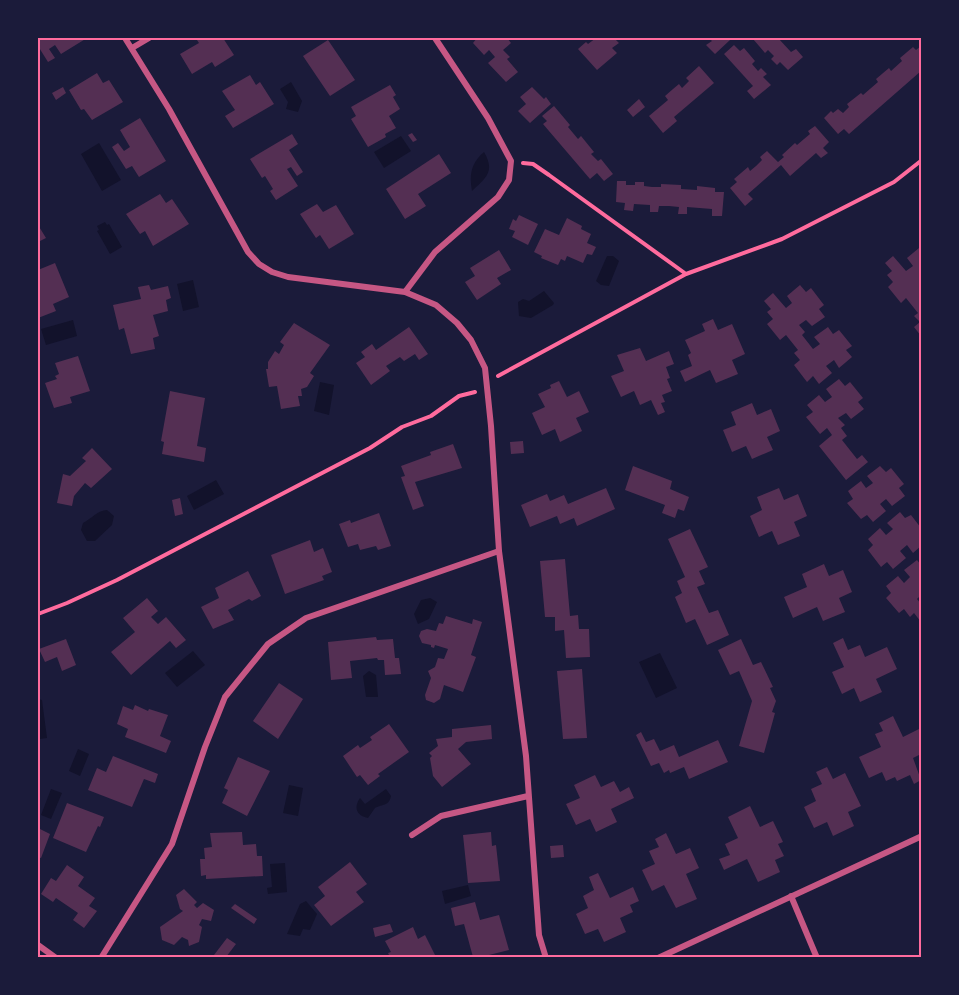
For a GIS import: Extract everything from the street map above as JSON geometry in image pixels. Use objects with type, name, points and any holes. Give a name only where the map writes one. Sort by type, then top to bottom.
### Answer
[{"type":"street","points":[[125,38],[169,109],[239,238],[259,264],[272,272],[288,277],[405,292],[436,305],[457,323],[471,340],[485,368],[490,405],[499,551],[526,756],[539,935],[546,957]]},
{"type":"street","points":[[132,48],[149,38]]},
{"type":"street","points":[[405,292],[435,252],[498,196],[509,180],[511,161],[488,118],[435,38]]},
{"type":"street","points":[[101,957],[172,844],[205,747],[225,697],[268,644],[306,618],[499,551]]},
{"type":"street","points":[[412,836],[441,816],[528,796]]},
{"type":"street","points":[[658,957],[921,836]]},
{"type":"street","points":[[791,896],[818,957]]},
{"type":"street","points":[[38,945],[56,957]]},
{"type":"path","points":[[501,374],[686,274],[782,239],[894,182],[921,160]]},
{"type":"path","points":[[511,161],[533,164],[686,274]]},
{"type":"path","points":[[38,614],[117,580],[370,448],[402,427],[431,416],[459,396],[477,391]]},
{"type":"shaded area","points":[[291,82],[302,101],[298,112],[286,109],[288,102],[280,89]]},
{"type":"shaded area","points":[[401,136],[411,151],[384,168],[374,152]]},
{"type":"shaded area","points":[[99,143],[121,180],[102,191],[81,154]]},
{"type":"shaded area","points":[[484,152],[489,164],[488,173],[472,191],[472,170],[476,160]]},
{"type":"shaded area","points":[[105,222],[109,224],[122,247],[110,254],[97,231],[99,230],[97,226]]},
{"type":"shaded area","points":[[607,256],[613,256],[619,261],[609,286],[601,285],[596,281]]},
{"type":"shaded area","points":[[193,280],[199,307],[183,311],[177,284]]},
{"type":"shaded area","points":[[544,291],[554,303],[553,305],[531,318],[519,316],[518,302],[523,299],[529,301]]},
{"type":"shaded area","points":[[73,320],[77,336],[46,345],[41,329]]},
{"type":"shaded area","points":[[320,382],[334,385],[329,415],[314,411]]},
{"type":"shaded area","points":[[216,480],[224,494],[194,510],[187,496]]},
{"type":"shaded area","points":[[107,510],[114,516],[112,525],[95,541],[87,541],[81,530],[83,523]]},
{"type":"shaded area","points":[[430,598],[437,602],[429,619],[418,624],[414,614],[421,600]]},
{"type":"shaded area","points":[[193,651],[205,665],[177,687],[165,673]]},
{"type":"shaded area","points":[[660,653],[677,688],[656,698],[639,662]]},
{"type":"shaded area","points":[[369,671],[376,675],[378,697],[366,697],[363,676]]},
{"type":"shaded area","points":[[38,699],[42,700],[47,738],[40,739],[38,722]]},
{"type":"shaded area","points":[[78,749],[89,754],[80,776],[69,771]]},
{"type":"shaded area","points":[[289,785],[303,788],[298,816],[283,813]]},
{"type":"shaded area","points":[[51,789],[62,793],[51,819],[41,815]]},
{"type":"shaded area","points":[[386,789],[391,796],[390,799],[387,803],[375,808],[368,818],[357,811],[360,798],[365,804]]},
{"type":"shaded area","points":[[285,863],[287,892],[268,894],[267,888],[272,887],[270,864]]},
{"type":"shaded area","points":[[468,885],[471,896],[445,904],[442,891]]},
{"type":"shaded area","points":[[306,901],[317,914],[310,930],[303,929],[300,936],[287,934],[300,904]]},
{"type":"building","points":[[38,38],[87,38],[61,54],[55,45],[49,49],[55,58],[48,62],[38,46]]},
{"type":"building","points":[[223,38],[234,55],[215,67],[212,62],[192,74],[180,54],[199,43],[197,40]]},
{"type":"building","points":[[477,38],[507,38],[511,43],[503,50],[510,57],[507,59],[518,72],[506,82],[488,63],[495,57],[489,50],[484,55],[473,43]]},
{"type":"building","points":[[596,38],[614,38],[619,43],[612,48],[617,53],[597,70],[578,49],[586,42],[588,44]]},
{"type":"building","points":[[709,38],[728,38],[730,40],[715,54],[706,45],[712,41]]},
{"type":"building","points":[[778,38],[791,52],[796,49],[803,57],[788,70],[780,62],[777,65],[771,59],[774,56],[768,50],[765,53],[753,39]]},
{"type":"building","points":[[328,40],[355,80],[330,96],[303,56]]},
{"type":"building","points":[[734,45],[740,51],[744,48],[755,61],[752,64],[758,71],[761,68],[767,74],[763,77],[771,85],[754,99],[747,91],[753,86],[724,54]]},
{"type":"building","points":[[921,46],[921,71],[849,134],[844,129],[838,134],[824,118],[831,111],[833,113],[838,109],[843,113],[849,107],[847,104],[861,93],[863,95],[889,68],[891,71],[902,61],[900,58],[913,47],[916,50]]},
{"type":"building","points":[[699,66],[714,83],[674,117],[677,121],[663,133],[649,116],[668,100],[665,96],[673,89],[679,84],[682,88],[689,81],[686,78]]},
{"type":"building","points":[[97,73],[103,83],[109,80],[123,102],[92,120],[84,109],[81,110],[69,90]]},
{"type":"building","points":[[250,75],[256,85],[260,82],[274,104],[233,128],[225,116],[235,110],[222,91]]},
{"type":"building","points":[[390,85],[396,95],[393,97],[400,109],[389,116],[396,128],[385,134],[386,137],[368,147],[351,119],[356,116],[351,107]]},
{"type":"building","points":[[63,87],[66,93],[56,100],[52,93]]},
{"type":"building","points":[[532,87],[544,99],[546,97],[551,104],[530,123],[518,111],[526,104],[520,97]]},
{"type":"building","points":[[639,99],[645,107],[633,117],[627,110]]},
{"type":"building","points":[[554,106],[578,139],[581,136],[594,152],[591,154],[598,161],[601,159],[613,174],[604,181],[597,173],[590,179],[543,124],[547,121],[542,116]]},
{"type":"building","points":[[140,118],[166,161],[139,177],[132,166],[126,169],[112,147],[118,143],[124,151],[130,147],[120,130]]},
{"type":"building","points":[[815,126],[829,142],[823,148],[828,153],[821,158],[816,153],[790,176],[781,165],[748,194],[753,199],[745,206],[730,188],[737,182],[734,179],[748,167],[750,171],[756,166],[762,160],[760,157],[767,151],[778,162],[795,143],[797,145],[810,134],[808,131]]},
{"type":"building","points":[[412,133],[417,140],[413,142],[408,135]]},
{"type":"building","points":[[292,134],[298,144],[289,150],[303,172],[297,176],[291,167],[287,169],[298,186],[276,200],[270,191],[273,189],[265,176],[262,178],[250,159]]},
{"type":"building","points":[[439,154],[451,173],[418,194],[426,206],[405,219],[386,189]]},
{"type":"building","points":[[617,181],[626,181],[626,185],[644,182],[644,186],[652,187],[661,187],[661,184],[681,185],[681,189],[697,190],[697,186],[715,188],[715,192],[724,192],[722,216],[712,216],[712,209],[687,207],[687,214],[678,214],[679,207],[669,206],[659,206],[658,212],[650,212],[650,205],[634,204],[633,211],[624,210],[625,203],[616,202]]},
{"type":"building","points":[[160,194],[166,203],[172,199],[189,224],[153,246],[145,231],[140,234],[126,214]]},
{"type":"building","points":[[317,204],[323,212],[336,205],[354,234],[329,249],[320,235],[316,238],[300,214]]},
{"type":"building","points":[[519,215],[538,224],[528,245],[512,237],[515,231],[509,229],[513,219],[516,221]]},
{"type":"building","points":[[567,218],[591,234],[587,243],[596,247],[592,255],[587,254],[583,263],[567,256],[565,261],[561,259],[558,265],[541,258],[542,256],[534,252],[545,229],[559,235]]},
{"type":"building","points":[[38,225],[46,238],[38,242]]},
{"type":"building","points":[[919,248],[921,250],[921,336],[914,327],[920,322],[914,316],[918,313],[906,298],[901,303],[888,287],[893,282],[887,275],[892,271],[885,263],[893,256],[906,271],[913,266],[907,258]]},
{"type":"building","points":[[499,250],[511,270],[497,278],[501,284],[477,300],[465,282],[475,276],[470,268]]},
{"type":"building","points":[[55,263],[69,297],[53,304],[56,311],[38,318],[38,270]]},
{"type":"building","points":[[149,285],[151,290],[168,286],[171,298],[166,300],[168,311],[153,315],[159,336],[153,338],[155,349],[131,354],[124,328],[119,330],[113,305],[141,299],[138,287]]},
{"type":"building","points":[[800,285],[806,292],[811,288],[824,305],[819,309],[825,317],[812,326],[806,320],[799,325],[805,332],[802,335],[813,349],[820,344],[814,337],[828,327],[833,334],[839,330],[852,346],[846,350],[852,357],[839,368],[834,360],[826,366],[832,373],[819,384],[813,376],[807,382],[794,365],[800,360],[794,353],[798,350],[786,335],[780,340],[767,324],[773,319],[767,312],[771,309],[764,301],[773,293],[786,308],[792,303],[787,296]]},
{"type":"building","points":[[713,319],[718,330],[732,324],[745,354],[732,360],[738,374],[716,383],[710,370],[685,382],[680,371],[692,366],[688,355],[691,353],[685,340],[705,331],[702,324]]},
{"type":"building","points":[[294,323],[330,345],[310,373],[314,376],[307,387],[301,389],[302,396],[298,396],[300,406],[281,409],[277,386],[269,387],[266,369],[275,351],[279,354],[284,345],[280,342]]},
{"type":"building","points":[[409,327],[428,354],[419,360],[415,354],[404,361],[400,357],[386,366],[390,371],[371,385],[356,363],[365,357],[361,352],[372,344],[376,350]]},
{"type":"building","points":[[640,348],[646,361],[669,351],[674,364],[666,367],[670,378],[667,379],[672,391],[662,395],[665,402],[661,403],[665,412],[658,415],[651,400],[640,405],[634,391],[621,397],[611,376],[624,371],[617,355]]},
{"type":"building","points":[[78,356],[90,391],[70,397],[72,403],[54,408],[45,383],[57,379],[55,376],[59,374],[55,363]]},
{"type":"building","points":[[839,379],[845,386],[850,382],[863,398],[858,402],[864,409],[851,419],[846,413],[838,418],[845,425],[841,428],[847,436],[842,440],[857,459],[862,455],[868,462],[846,480],[819,446],[832,435],[827,428],[820,434],[806,417],[813,412],[807,405],[819,395],[825,402],[832,397],[826,389]]},
{"type":"building","points":[[559,381],[567,397],[579,391],[589,412],[576,418],[582,431],[560,442],[555,429],[542,435],[532,413],[545,407],[538,394]]},
{"type":"building","points":[[170,391],[205,398],[197,446],[206,448],[204,462],[162,454],[164,442],[161,441]]},
{"type":"building","points":[[752,403],[757,415],[771,409],[780,431],[767,437],[773,450],[752,459],[746,446],[732,452],[723,430],[736,425],[731,412]]},
{"type":"building","points":[[523,441],[524,453],[511,454],[510,442]]},
{"type":"building","points":[[453,444],[462,468],[415,482],[424,506],[413,510],[401,477],[405,476],[401,466]]},
{"type":"building","points":[[92,448],[112,469],[91,488],[85,483],[74,496],[72,506],[57,503],[63,474],[70,476],[86,461],[82,458]]},
{"type":"building","points":[[633,466],[672,481],[670,489],[689,497],[684,511],[678,509],[675,518],[662,513],[665,505],[625,490]]},
{"type":"building","points":[[880,466],[886,472],[891,468],[904,484],[899,488],[905,496],[892,506],[886,499],[880,504],[886,511],[873,522],[867,515],[861,519],[847,503],[853,499],[848,491],[861,481],[866,488],[873,483],[867,476]]},
{"type":"building","points":[[606,488],[615,509],[577,526],[574,518],[560,524],[557,516],[530,527],[521,505],[547,494],[550,501],[564,495],[568,504]]},
{"type":"building","points":[[779,488],[784,500],[798,494],[807,516],[794,522],[800,536],[778,545],[772,531],[759,537],[750,516],[762,510],[757,497]]},
{"type":"building","points":[[180,498],[183,514],[175,516],[172,500]]},
{"type":"building","points":[[900,512],[905,518],[911,515],[921,528],[919,535],[921,546],[913,553],[907,545],[900,551],[906,558],[893,569],[887,562],[881,567],[868,550],[873,545],[868,539],[880,528],[886,535],[893,529],[887,523]]},
{"type":"building","points":[[379,513],[391,546],[378,550],[376,546],[360,550],[358,544],[348,547],[339,524],[350,520],[351,523]]},
{"type":"building","points":[[690,529],[708,567],[699,571],[705,584],[697,587],[709,613],[718,610],[729,635],[707,645],[695,619],[686,623],[675,597],[682,593],[677,581],[685,577],[668,539]]},
{"type":"building","points":[[310,540],[314,552],[323,548],[332,572],[322,576],[324,580],[285,594],[271,555]]},
{"type":"building","points":[[565,559],[570,616],[578,615],[579,629],[589,629],[590,657],[566,658],[564,630],[555,631],[555,617],[545,617],[540,561]]},
{"type":"building","points":[[917,560],[921,565],[921,595],[917,599],[921,604],[921,622],[914,613],[910,617],[904,609],[899,613],[886,598],[891,593],[886,586],[898,576],[904,583],[910,577],[904,570]]},
{"type":"building","points":[[824,564],[829,576],[843,570],[852,592],[839,598],[845,612],[823,621],[817,607],[793,618],[784,597],[807,587],[802,574]]},
{"type":"building","points":[[248,571],[261,596],[252,601],[249,599],[228,610],[234,620],[213,629],[201,607],[219,598],[215,588]]},
{"type":"building","points":[[147,598],[158,611],[151,617],[158,624],[166,617],[186,640],[176,648],[170,641],[131,675],[111,652],[135,632],[123,618]]},
{"type":"building","points":[[446,616],[472,624],[473,619],[482,622],[471,655],[476,657],[463,692],[444,685],[440,699],[434,703],[426,700],[425,695],[431,678],[428,671],[435,667],[438,658],[444,659],[448,649],[435,645],[434,648],[422,643],[419,636],[421,631],[427,629],[436,631],[439,623],[443,624]]},
{"type":"building","points":[[376,637],[377,640],[393,639],[395,658],[399,658],[401,674],[385,675],[384,660],[377,658],[350,661],[352,678],[331,680],[328,642]]},
{"type":"building","points":[[843,638],[848,650],[860,645],[865,657],[887,647],[897,669],[876,679],[882,692],[860,702],[854,688],[842,694],[832,672],[844,667],[833,643]]},
{"type":"building","points":[[66,639],[76,665],[62,671],[57,657],[45,662],[39,649]]},
{"type":"building","points":[[741,639],[753,665],[761,662],[773,687],[770,688],[776,701],[764,753],[739,746],[752,701],[739,671],[730,675],[718,650]]},
{"type":"building","points":[[582,669],[587,738],[563,739],[557,671]]},
{"type":"building","points":[[279,683],[303,699],[278,739],[253,721]]},
{"type":"building","points":[[135,705],[148,711],[149,709],[168,715],[160,736],[171,741],[166,753],[125,737],[128,729],[117,724],[123,706],[133,710]]},
{"type":"building","points":[[893,716],[903,737],[921,728],[921,754],[913,758],[921,780],[914,784],[910,775],[897,781],[895,777],[886,781],[882,772],[869,778],[859,757],[881,747],[875,734],[883,731],[879,723]]},
{"type":"building","points":[[389,724],[409,752],[378,774],[380,776],[368,785],[360,775],[357,777],[343,756],[358,745],[360,748],[372,740],[370,737]]},
{"type":"building","points":[[491,725],[492,739],[466,742],[458,749],[471,764],[442,787],[433,776],[430,758],[432,756],[429,753],[438,746],[436,739],[452,737],[452,729]]},
{"type":"building","points":[[641,732],[646,742],[654,739],[660,751],[674,745],[679,757],[718,740],[728,762],[689,779],[684,767],[664,773],[659,763],[651,766],[636,735]]},
{"type":"building","points":[[113,756],[158,774],[155,783],[144,779],[132,807],[88,790],[97,768],[106,772]]},
{"type":"building","points":[[238,757],[270,771],[247,816],[222,803],[228,790],[224,788]]},
{"type":"building","points":[[827,767],[833,779],[845,773],[861,806],[848,812],[854,826],[833,836],[827,822],[814,828],[804,807],[816,801],[811,789],[822,784],[816,772]]},
{"type":"building","points":[[595,775],[601,787],[614,781],[620,792],[629,787],[634,798],[611,809],[617,822],[596,832],[590,819],[576,825],[566,804],[580,798],[574,785]]},
{"type":"building","points":[[67,803],[104,817],[86,852],[53,838]]},
{"type":"building","points":[[750,806],[760,827],[773,821],[783,842],[778,844],[784,856],[775,860],[780,872],[758,882],[747,859],[724,870],[719,859],[730,855],[725,844],[738,838],[728,817]]},
{"type":"building","points":[[38,828],[50,834],[41,858],[38,857]]},
{"type":"building","points":[[242,832],[243,845],[256,844],[257,856],[262,856],[263,876],[206,879],[206,875],[201,876],[200,859],[205,859],[204,848],[212,847],[210,833]]},
{"type":"building","points":[[491,832],[492,846],[496,845],[500,881],[468,883],[463,835]]},
{"type":"building","points":[[666,833],[676,854],[690,848],[699,868],[686,874],[697,899],[676,908],[664,885],[652,891],[642,870],[655,864],[649,851],[659,847],[655,839]]},
{"type":"building","points":[[563,845],[564,857],[551,858],[550,846]]},
{"type":"building","points":[[350,862],[367,884],[356,892],[364,902],[331,926],[314,905],[325,896],[318,887]]},
{"type":"building","points":[[67,865],[84,877],[78,886],[95,898],[89,906],[97,911],[84,928],[73,920],[78,913],[56,898],[53,902],[41,894],[51,878],[56,881]]},
{"type":"building","points":[[598,873],[610,898],[633,887],[639,901],[630,905],[633,912],[620,918],[626,932],[604,942],[598,929],[585,934],[576,914],[588,908],[583,896],[594,890],[589,877]]},
{"type":"building","points":[[184,889],[197,902],[194,905],[197,908],[203,903],[214,910],[211,921],[202,919],[199,925],[202,927],[199,942],[189,946],[188,940],[182,937],[174,945],[162,940],[160,927],[183,911],[180,909],[176,895]]},
{"type":"building","points":[[475,902],[480,920],[499,915],[509,950],[473,957],[464,924],[455,926],[451,908]]},
{"type":"building","points":[[235,904],[257,919],[254,924],[231,908]]},
{"type":"building","points":[[390,924],[393,932],[375,937],[373,928]]},
{"type":"building","points":[[413,927],[418,939],[425,935],[436,957],[390,957],[388,953],[391,952],[385,941]]},
{"type":"building","points":[[227,938],[236,944],[226,957],[217,957],[214,955]]},
{"type":"building","points":[[758,955],[777,956],[777,957],[758,957]]}]
